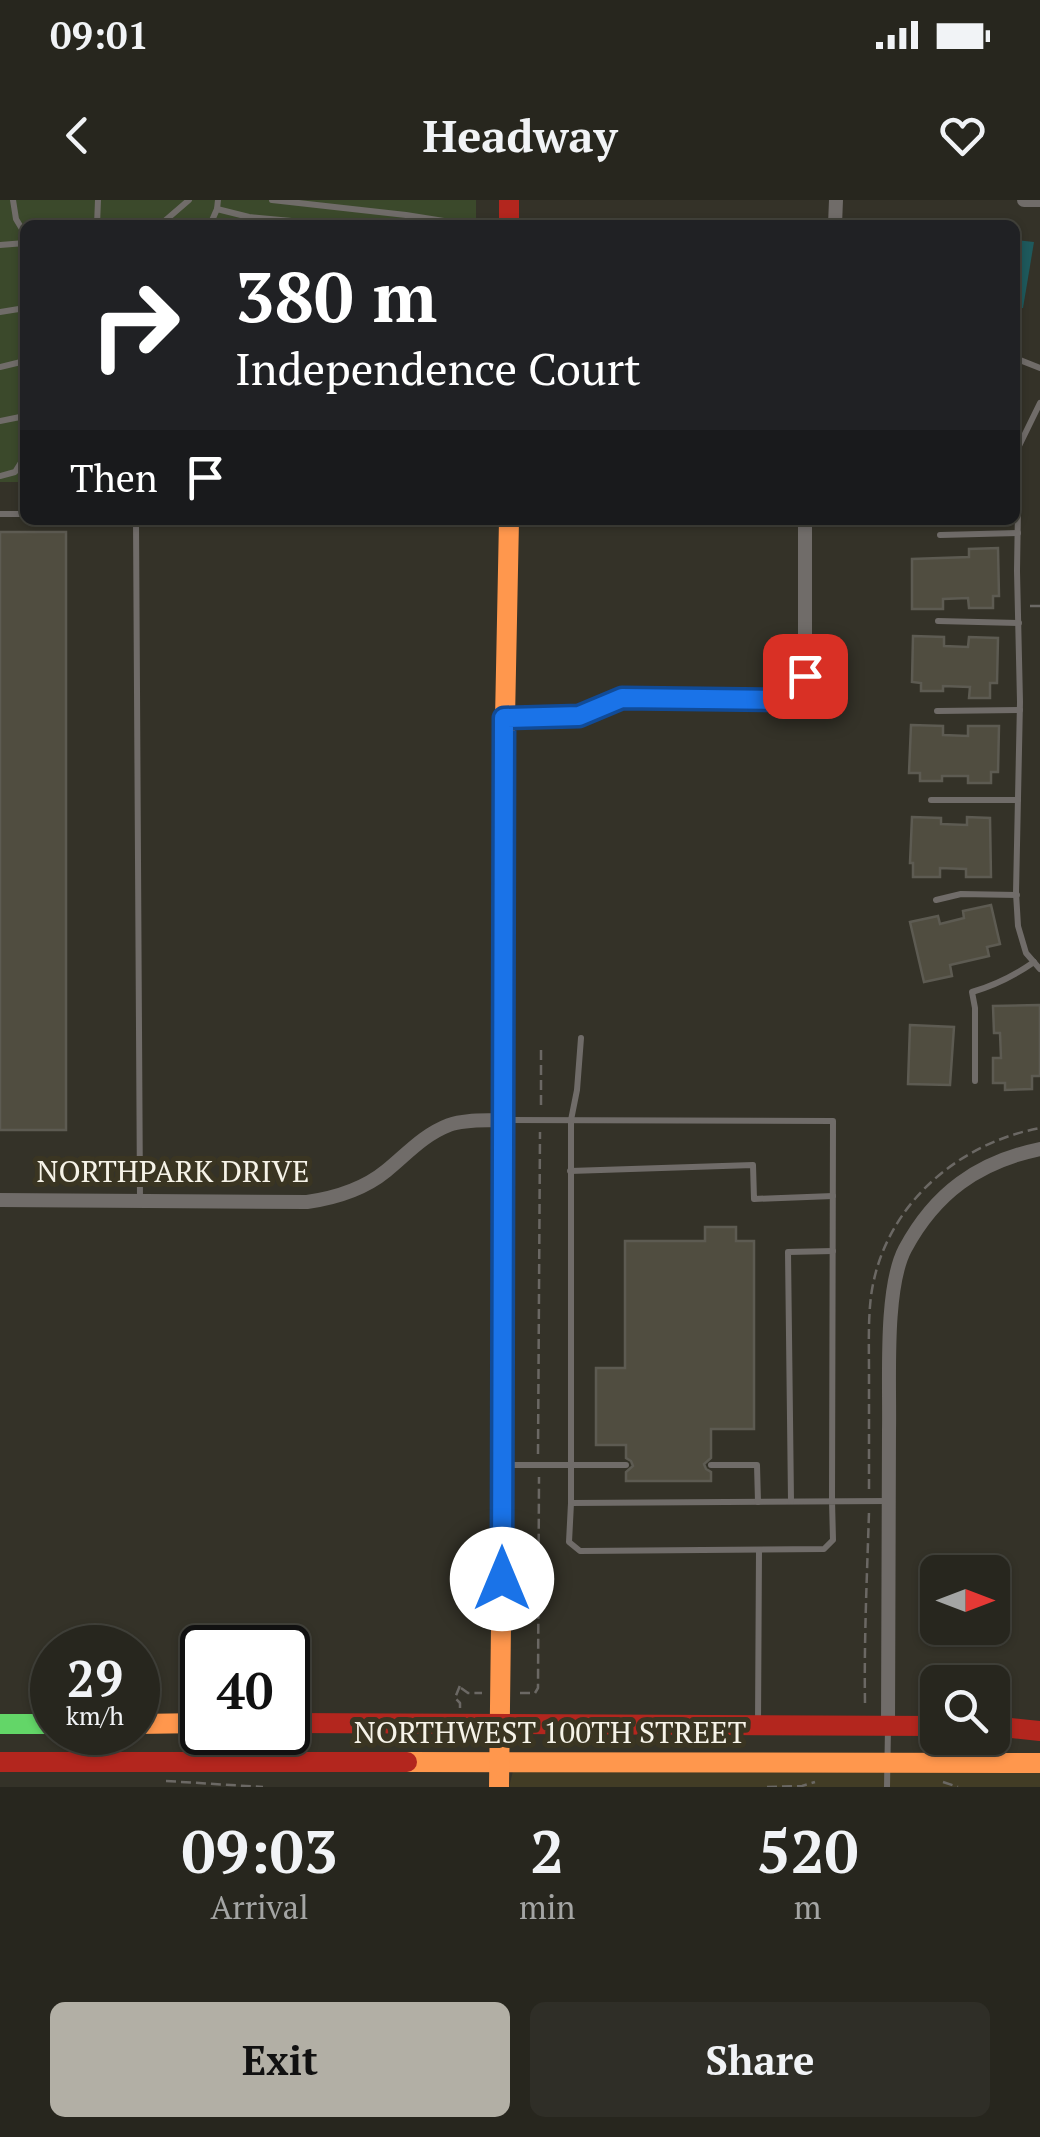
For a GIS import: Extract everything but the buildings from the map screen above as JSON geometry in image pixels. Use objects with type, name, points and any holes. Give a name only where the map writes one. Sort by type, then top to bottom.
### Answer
[{"type":"street","points":[[1024,200],[1040,200]]},
{"type":"street","points":[[499,1787],[504,718],[509,525]]},
{"type":"street","points":[[504,718],[579,716],[622,698],[783,700],[800,689],[805,676],[805,525]]},
{"type":"street","name":"NORTHPARK DRIVE","points":[[0,1200],[307,1202],[334,1198],[382,1175],[412,1147],[445,1126],[462,1121],[504,1120]]},
{"type":"street","points":[[888,1726],[890,1354],[894,1283],[904,1251],[946,1194],[967,1176],[1015,1154],[1040,1149]]},
{"type":"street","name":"NORTHWEST 100TH STREET","points":[[310,1723],[920,1726]]},
{"type":"street","points":[[0,1724],[30,1724]]},
{"type":"street","points":[[1010,1728],[1040,1731]]},
{"type":"street","name":"NORTHWEST 100TH STREET","points":[[0,1762],[1040,1763]]},
{"type":"lane","points":[[13,200],[20,226]]},
{"type":"lane","points":[[166,220],[189,200]]},
{"type":"lane","points":[[272,200],[438,220]]},
{"type":"lane","points":[[217,204],[246,220]]},
{"type":"lane","points":[[1020,440],[1040,402]]},
{"type":"lane","points":[[0,476],[14,472],[20,463]]},
{"type":"lane","points":[[136,525],[140,1201]]},
{"type":"lane","points":[[1018,525],[1020,710],[1016,895],[1018,926],[1026,954],[1040,970]]},
{"type":"lane","points":[[940,535],[1018,534]]},
{"type":"lane","points":[[938,621],[1018,623]]},
{"type":"lane","points":[[937,711],[1020,710]]},
{"type":"lane","points":[[931,800],[1018,800]]},
{"type":"lane","points":[[936,900],[961,894],[1016,895]]},
{"type":"lane","points":[[974,1081],[972,992],[1005,981],[1034,962]]},
{"type":"lane","points":[[504,1120],[540,1121],[571,1120],[833,1121],[834,1540],[824,1549],[580,1551],[570,1542],[571,1120],[581,1038]]},
{"type":"lane","points":[[570,1171],[753,1166],[754,1199],[833,1196]]},
{"type":"lane","points":[[791,1502],[788,1252],[833,1251]]},
{"type":"lane","points":[[503,1465],[626,1465]]},
{"type":"lane","points":[[710,1465],[756,1465],[758,1502]]},
{"type":"lane","points":[[571,1503],[889,1501]]},
{"type":"lane","points":[[758,1550],[758,1726]]},
{"type":"lane","points":[[887,1787],[888,1726]]},
{"type":"path","points":[[535,1693],[540,1050]]},
{"type":"path","points":[[461,1685],[468,1693],[501,1693]]},
{"type":"path","points":[[159,1780],[264,1787]]},
{"type":"shaded area","points":[[1040,1754],[1040,1787],[509,1787],[513,1771]]},
{"type":"green space","points":[[0,200],[476,200],[476,220],[20,220],[20,482],[0,482]]},
{"type":"water","points":[[1020,241],[1034,242],[1020,308]]},
{"type":"traffic: fast","points":[[0,1724],[30,1724]]},
{"type":"traffic: slow","points":[[504,769],[509,525]]},
{"type":"traffic: slow","points":[[499,1787],[503,1147]]},
{"type":"traffic: slow","points":[[160,1724],[180,1723]]},
{"type":"traffic: slow","points":[[407,1762],[1040,1763]]},
{"type":"traffic: jam","points":[[509,200],[509,220]]},
{"type":"traffic: jam","points":[[503,1147],[504,769]]},
{"type":"traffic: jam","points":[[310,1723],[920,1726]]},
{"type":"traffic: jam","points":[[1010,1728],[1040,1731]]},
{"type":"traffic: jam","points":[[0,1762],[407,1762]]},
{"type":"route","points":[[502,1579],[504,718],[579,716],[622,698],[783,700],[800,689],[805,676]]}]
